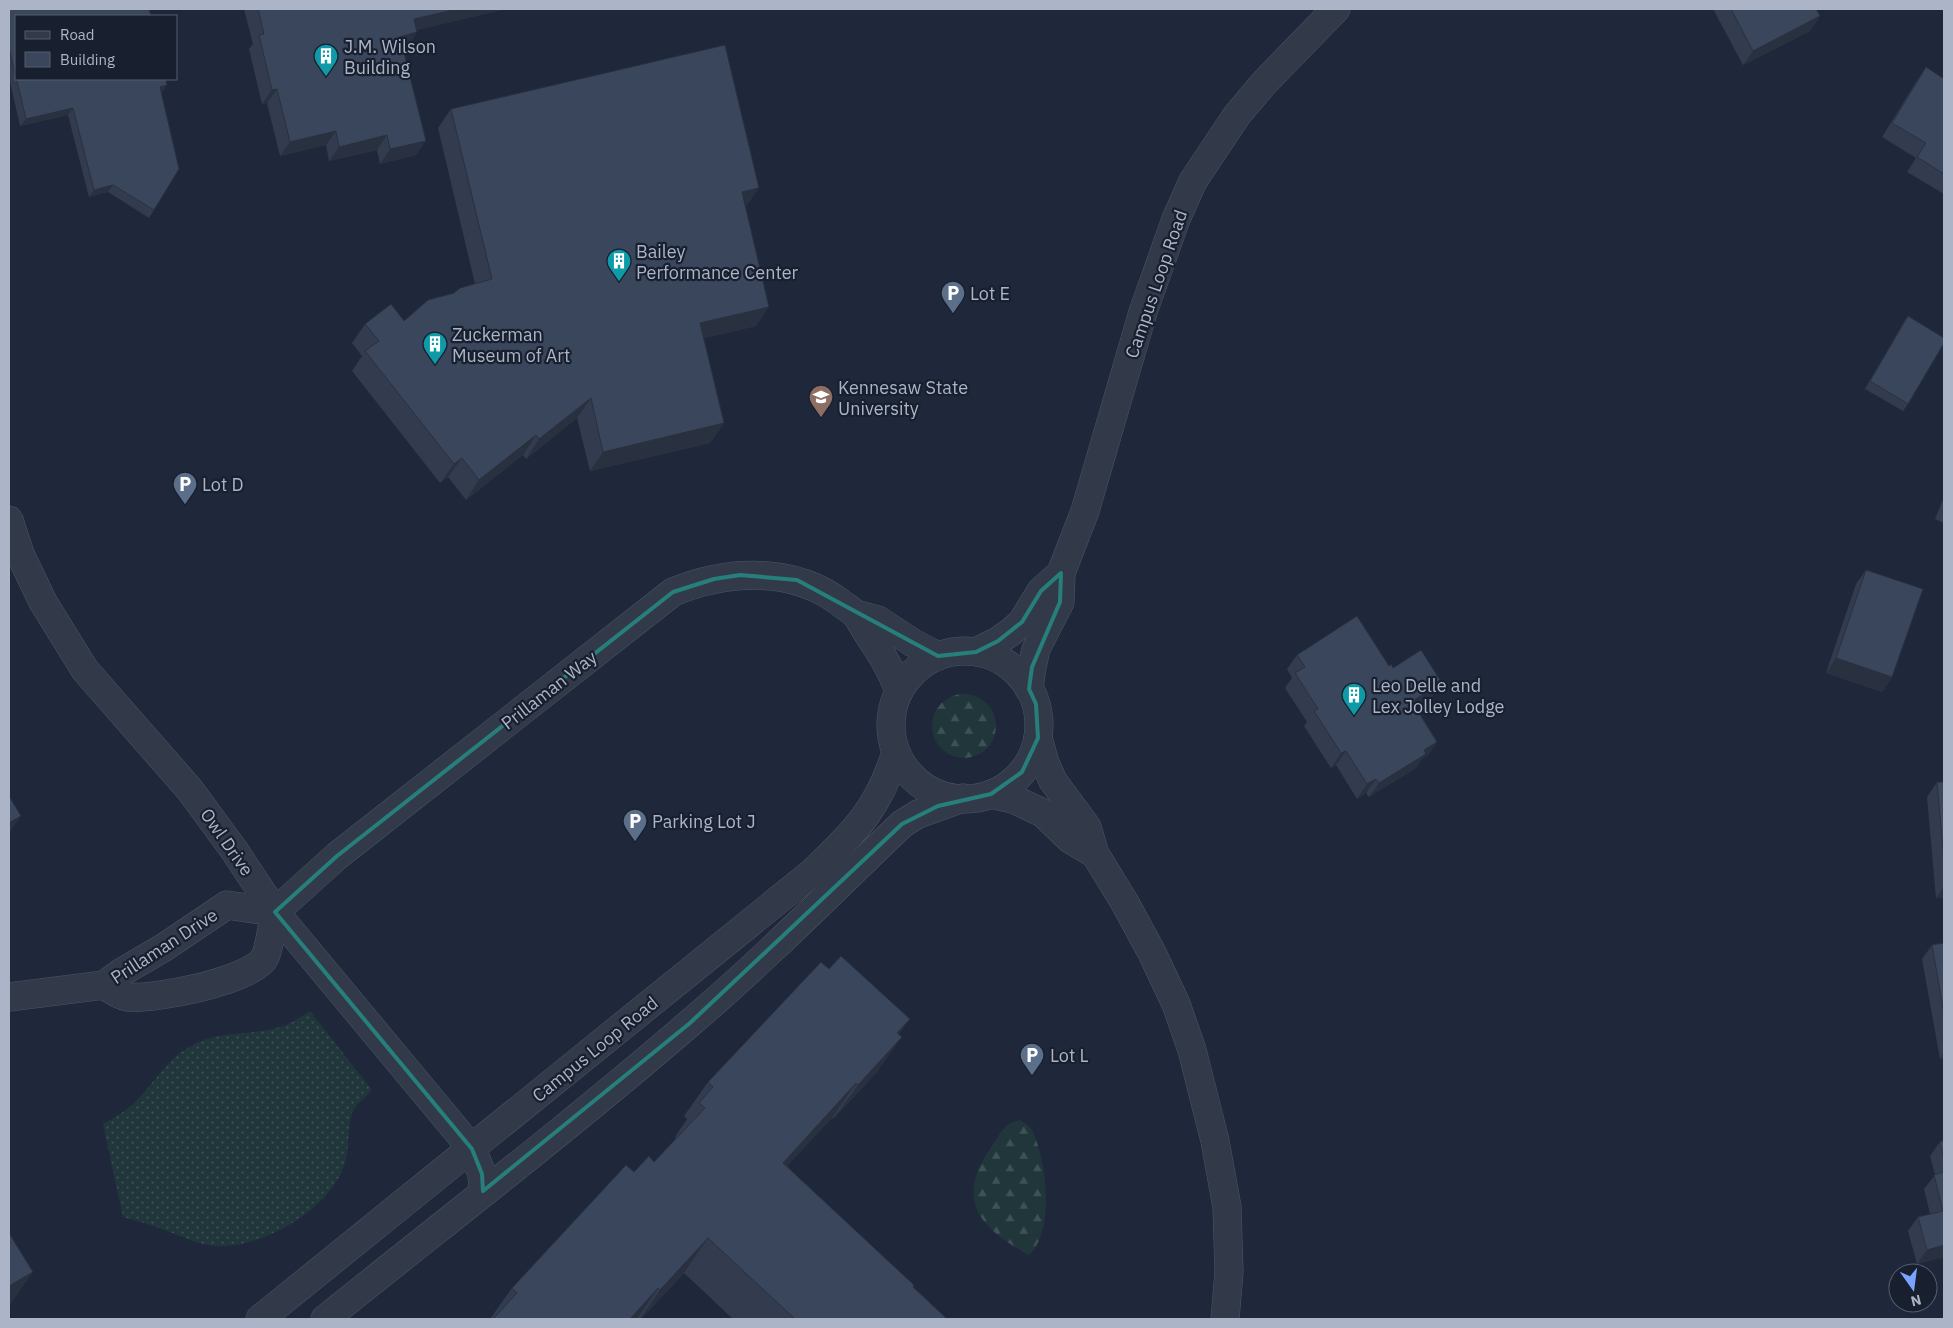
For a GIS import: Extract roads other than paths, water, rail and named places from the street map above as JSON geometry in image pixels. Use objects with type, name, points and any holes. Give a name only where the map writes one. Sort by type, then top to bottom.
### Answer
[{"type":"street","name":"Campus Loop Road","points":[[1029,689],[1036,649],[1060,602],[1061,573],[1085,511],[1143,312],[1166,243],[1193,181],[1237,114],[1276,70],[1336,9]]},
{"type":"street","name":"Owl Drive","points":[[9,520],[20,554],[43,602],[85,670],[190,790],[234,850],[275,912],[472,1149],[482,1174],[483,1192]]},
{"type":"street","name":"Campus Loop Road","points":[[976,652],[1012,632],[1022,622],[1041,590],[1061,573]]},
{"type":"street","name":"Prillaman Way","points":[[275,912],[337,856],[673,592],[693,584],[740,576],[778,576],[797,580],[828,594],[855,614],[892,670],[899,691]]},
{"type":"street","name":"Prillaman Way","points":[[855,614],[878,620],[913,644],[938,656]]},
{"type":"street","points":[[1038,738],[1032,756],[1022,772],[1008,784],[991,794],[977,797],[945,796],[924,787],[908,772],[896,752],[891,732],[892,711],[899,691],[909,676],[922,664],[938,656],[957,651],[976,652],[992,656],[1007,664],[1020,675],[1029,689],[1036,704],[1038,738],[1048,769],[1054,781],[1087,827],[1095,854],[1125,903],[1152,953],[1176,1004],[1192,1050],[1215,1142],[1227,1207],[1229,1272],[1225,1319]]},
{"type":"street","name":"Campus Loop Road","points":[[260,1319],[813,872],[852,834],[867,816],[880,795],[896,752]]},
{"type":"street","points":[[991,794],[1014,799],[1043,813],[1070,839],[1095,854]]},
{"type":"street","points":[[325,1319],[626,1077],[690,1023],[753,967],[902,824],[918,814],[963,798]]},
{"type":"street","name":"Prillaman Drive","points":[[9,997],[104,985],[122,972],[164,948],[227,905],[275,912],[264,959],[251,969],[209,986],[158,996],[126,997],[104,985]]},
{"type":"place","name":"J.M. Wilson Building","points":[[326,77]]},
{"type":"place","name":"Bailey Performance Center","points":[[619,282]]},
{"type":"place","name":"Lot E","points":[[953,314]]},
{"type":"place","name":"Zuckerman Museum of Art","points":[[435,365]]},
{"type":"place","name":"Kennesaw State University","points":[[821,418]]},
{"type":"place","name":"Lot D","points":[[185,505]]},
{"type":"place","name":"Leo Delle and Lex Jolley Lodge","points":[[1354,716]]},
{"type":"place","name":"Parking Lot J","points":[[635,842]]},
{"type":"place","name":"Lot L","points":[[1032,1076]]}]
